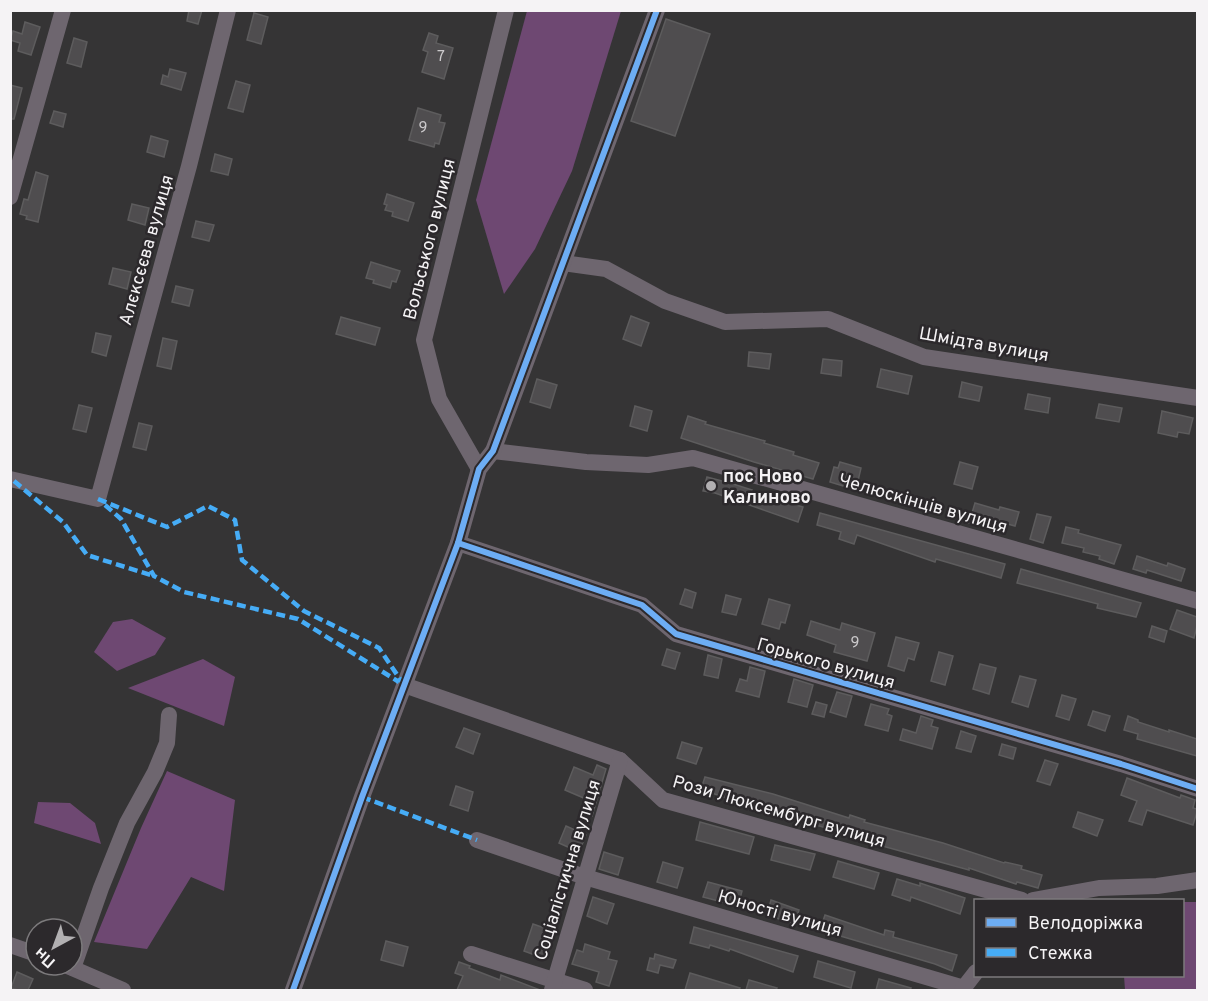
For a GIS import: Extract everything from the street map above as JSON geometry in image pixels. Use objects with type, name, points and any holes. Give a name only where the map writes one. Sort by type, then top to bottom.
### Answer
[{"type":"street","points":[[10,197],[63,10]]},
{"type":"street","name":"Алєксєєва вулиця","points":[[10,479],[98,499],[189,166],[228,10]]},
{"type":"street","name":"Вольського вулиця","points":[[479,469],[439,399],[424,340],[506,10]]},
{"type":"street","points":[[293,990],[458,543],[479,469],[493,451],[657,10]]},
{"type":"street","name":"Шмідта вулиця","points":[[563,263],[606,269],[665,301],[725,322],[828,319],[924,357],[1197,398]]},
{"type":"street","name":"Челюскінців вулиця","points":[[493,451],[586,462],[648,465],[693,458],[1197,599]]},
{"type":"street","name":"Горького вулиця","points":[[458,543],[642,605],[676,634],[1122,764],[1197,789]]},
{"type":"street","name":"Рози Люксембург вулиця","points":[[404,685],[620,760],[663,800],[1018,899]]},
{"type":"street","points":[[84,929],[127,823],[167,743],[169,715]]},
{"type":"street","name":"Соціалістична вулиця","points":[[553,986],[620,760]]},
{"type":"street","name":"Юності вулиця","points":[[477,840],[585,877],[963,989]]},
{"type":"street","points":[[1038,899],[1099,888],[1157,886],[1197,880]]},
{"type":"street","points":[[471,954],[553,986],[585,990]]},
{"type":"street","points":[[84,973],[123,990]]},
{"type":"street","points":[[963,989],[974,973]]},
{"type":"shaded area","points":[[527,11],[621,11],[572,171],[535,249],[504,294],[476,200]]},
{"type":"shaded area","points":[[132,619],[166,638],[155,655],[117,671],[94,652],[113,622]]},
{"type":"shaded area","points":[[203,659],[235,677],[224,726],[128,688]]},
{"type":"shaded area","points":[[167,771],[235,800],[224,891],[191,877],[147,949],[94,942],[141,828]]},
{"type":"shaded area","points":[[38,802],[70,803],[95,823],[101,844],[34,823]]},
{"type":"shaded area","points":[[1184,902],[1197,902],[1197,990],[1125,990],[1124,977],[1184,977]]},
{"type":"building","points":[[189,10],[202,10],[198,24],[187,21]]},
{"type":"building","points":[[254,13],[268,17],[261,44],[247,40]]},
{"type":"building","points":[[666,19],[710,34],[675,136],[631,121]]},
{"type":"building","points":[[25,22],[40,27],[31,55],[18,51],[20,43],[10,40],[13,31],[22,34]]},
{"type":"building","points":[[429,33],[438,36],[436,43],[453,48],[444,79],[422,72],[428,52],[423,50]]},
{"type":"building","points":[[74,38],[87,42],[81,67],[67,63]]},
{"type":"building","points":[[170,69],[186,73],[181,90],[161,84],[163,75],[168,77]]},
{"type":"building","points":[[236,81],[250,85],[243,112],[228,108]]},
{"type":"building","points":[[10,85],[22,88],[14,119],[10,119]]},
{"type":"building","points":[[418,108],[441,115],[439,122],[445,123],[439,144],[435,143],[434,147],[409,140]]},
{"type":"building","points":[[54,111],[66,114],[63,127],[50,123]]},
{"type":"building","points":[[151,136],[168,141],[164,157],[147,152]]},
{"type":"building","points":[[215,154],[232,159],[228,175],[211,171]]},
{"type":"building","points":[[36,172],[48,176],[38,222],[26,219],[27,216],[20,214],[24,199],[28,200]]},
{"type":"building","points":[[387,194],[414,203],[408,221],[392,216],[393,212],[385,210]]},
{"type":"building","points":[[132,204],[149,208],[145,225],[128,220]]},
{"type":"building","points":[[196,221],[214,225],[209,241],[192,237]]},
{"type":"building","points":[[371,262],[400,271],[396,282],[392,281],[390,288],[373,283],[374,280],[366,278]]},
{"type":"building","points":[[113,268],[131,272],[127,289],[109,284]]},
{"type":"building","points":[[176,286],[193,290],[189,306],[172,302]]},
{"type":"building","points":[[631,316],[649,323],[641,346],[623,339]]},
{"type":"building","points":[[341,317],[380,328],[375,345],[336,334]]},
{"type":"building","points":[[96,333],[111,336],[106,356],[92,352]]},
{"type":"building","points":[[163,338],[177,341],[171,369],[157,366]]},
{"type":"building","points":[[749,352],[771,354],[769,369],[748,366]]},
{"type":"building","points":[[823,359],[842,361],[841,376],[821,373]]},
{"type":"building","points":[[881,369],[912,376],[908,394],[877,387]]},
{"type":"building","points":[[537,379],[557,385],[550,408],[530,402]]},
{"type":"building","points":[[962,382],[982,387],[979,401],[959,397]]},
{"type":"building","points":[[1028,394],[1050,398],[1048,413],[1025,409]]},
{"type":"building","points":[[1099,404],[1122,408],[1119,422],[1096,418]]},
{"type":"building","points":[[79,405],[92,408],[86,432],[73,429]]},
{"type":"building","points":[[635,406],[652,411],[647,431],[630,426]]},
{"type":"building","points":[[1162,411],[1193,418],[1189,434],[1178,432],[1177,437],[1158,433]]},
{"type":"building","points":[[688,416],[706,422],[705,424],[765,441],[764,443],[794,452],[793,455],[819,463],[813,479],[681,438]]},
{"type":"building","points":[[139,423],[152,426],[146,450],[133,447]]},
{"type":"building","points":[[840,462],[861,468],[858,481],[852,480],[850,488],[830,482],[834,467],[838,468]]},
{"type":"building","points":[[960,462],[978,467],[972,489],[954,484]]},
{"type":"building","points":[[707,477],[803,507],[798,522],[715,493],[703,491]]},
{"type":"building","points":[[975,503],[999,510],[1000,507],[1019,512],[1015,526],[986,518],[984,527],[969,523]]},
{"type":"building","points":[[820,513],[1005,564],[1001,578],[936,559],[935,562],[857,535],[854,544],[839,539],[841,532],[817,525]]},
{"type":"building","points":[[1037,514],[1051,517],[1043,543],[1030,539]]},
{"type":"building","points":[[1066,527],[1079,530],[1078,533],[1121,545],[1114,564],[1099,559],[1100,556],[1083,552],[1084,548],[1062,543]]},
{"type":"building","points":[[1137,556],[1167,566],[1168,563],[1185,569],[1181,581],[1147,570],[1146,573],[1133,569]]},
{"type":"building","points":[[1021,569],[1141,603],[1136,617],[1097,608],[1098,604],[1017,583]]},
{"type":"building","points":[[685,589],[696,593],[692,608],[680,604]]},
{"type":"building","points":[[726,595],[741,599],[736,615],[722,612]]},
{"type":"building","points":[[769,599],[790,605],[785,623],[781,622],[779,629],[762,624]]},
{"type":"building","points":[[1177,610],[1197,617],[1194,638],[1170,629]]},
{"type":"building","points":[[811,621],[840,630],[842,623],[875,633],[867,661],[834,652],[836,645],[807,635]]},
{"type":"building","points":[[1152,626],[1167,631],[1164,642],[1149,637]]},
{"type":"building","points":[[896,637],[919,643],[914,660],[908,658],[904,671],[888,666]]},
{"type":"building","points":[[667,649],[680,653],[675,669],[662,665]]},
{"type":"building","points":[[939,652],[953,656],[945,685],[931,681]]},
{"type":"building","points":[[708,655],[722,659],[718,678],[704,675]]},
{"type":"building","points":[[980,664],[996,668],[989,694],[973,689]]},
{"type":"building","points":[[750,667],[765,671],[759,697],[736,691],[740,679],[747,681]]},
{"type":"building","points":[[1020,676],[1036,680],[1028,707],[1012,702]]},
{"type":"building","points":[[794,679],[813,685],[807,707],[788,702]]},
{"type":"building","points":[[837,692],[852,696],[846,717],[830,712]]},
{"type":"building","points":[[1062,695],[1076,699],[1069,720],[1056,716]]},
{"type":"building","points":[[816,702],[827,705],[824,717],[812,714]]},
{"type":"building","points":[[871,704],[889,709],[887,714],[892,716],[888,731],[865,725]]},
{"type":"building","points":[[1093,711],[1110,716],[1105,731],[1088,725]]},
{"type":"building","points":[[921,716],[933,720],[931,726],[938,728],[932,749],[900,740],[903,729],[916,733]]},
{"type":"building","points":[[1128,716],[1138,722],[1197,739],[1197,756],[1137,739],[1138,734],[1124,730]]},
{"type":"building","points":[[464,728],[480,734],[473,754],[456,747]]},
{"type":"building","points":[[961,731],[976,736],[971,752],[956,748]]},
{"type":"building","points":[[682,742],[702,748],[696,764],[677,758]]},
{"type":"building","points":[[1002,744],[1016,748],[1013,759],[999,755]]},
{"type":"building","points":[[1045,760],[1058,764],[1050,785],[1037,781]]},
{"type":"building","points":[[597,765],[606,769],[592,816],[581,812],[586,799],[565,790],[574,767],[593,775]]},
{"type":"building","points":[[705,777],[773,794],[849,818],[850,815],[865,820],[864,822],[943,843],[1004,863],[1022,866],[1021,869],[1042,875],[1038,888],[1017,882],[1016,884],[969,868],[969,870],[886,847],[745,805],[701,789]]},
{"type":"building","points":[[1127,778],[1180,798],[1181,795],[1195,800],[1193,808],[1197,809],[1197,812],[1193,825],[1147,810],[1142,825],[1129,821],[1137,801],[1121,795]]},
{"type":"building","points":[[456,786],[473,792],[468,811],[450,805]]},
{"type":"building","points":[[1078,812],[1103,820],[1097,836],[1073,827]]},
{"type":"building","points":[[700,822],[754,837],[749,854],[696,840]]},
{"type":"building","points":[[566,826],[586,835],[579,852],[559,843]]},
{"type":"building","points":[[775,845],[815,854],[810,870],[771,860]]},
{"type":"building","points":[[604,852],[623,858],[618,875],[599,869]]},
{"type":"building","points":[[838,861],[879,873],[874,889],[833,877]]},
{"type":"building","points":[[663,862],[683,868],[677,888],[657,882]]},
{"type":"building","points":[[897,879],[920,886],[920,883],[965,898],[960,914],[911,897],[910,901],[892,895]]},
{"type":"building","points":[[708,882],[742,891],[738,906],[703,897]]},
{"type":"building","points":[[593,897],[614,904],[607,924],[587,916]]},
{"type":"building","points":[[771,900],[799,910],[795,924],[767,915]]},
{"type":"building","points":[[825,915],[884,935],[885,930],[894,932],[893,937],[957,955],[952,971],[820,930]]},
{"type":"building","points":[[533,924],[553,931],[543,958],[524,951]]},
{"type":"building","points":[[694,927],[798,956],[793,972],[730,949],[729,951],[710,945],[709,948],[690,943]]},
{"type":"building","points":[[386,941],[408,947],[403,966],[381,960]]},
{"type":"building","points":[[585,944],[610,952],[608,959],[617,961],[609,986],[596,982],[599,972],[572,964],[577,950],[583,952]]},
{"type":"building","points":[[655,954],[676,960],[673,968],[660,965],[658,973],[647,970],[650,958],[654,959]]},
{"type":"building","points":[[818,961],[855,972],[851,988],[814,977]]},
{"type":"building","points":[[459,962],[500,980],[501,975],[540,990],[457,990],[463,976],[455,973]]},
{"type":"building","points":[[17,972],[33,979],[28,990],[11,988]]},
{"type":"building","points":[[690,973],[740,988],[739,990],[685,990]]},
{"type":"building","points":[[879,979],[911,988],[910,990],[876,990]]},
{"type":"building","points":[[749,980],[777,988],[776,990],[746,990]]},
{"type":"marked path","points":[[14,481],[63,522],[87,555],[154,576]]},
{"type":"marked path","points":[[98,499],[167,527],[208,506],[235,520],[242,560],[304,611],[379,648],[404,685]]},
{"type":"marked path","points":[[105,505],[121,519],[154,576],[184,592],[298,619],[399,682]]},
{"type":"marked path","points":[[362,797],[477,840]]},
{"type":"cycle path","points":[[293,990],[362,797],[458,543],[479,469],[493,451],[657,10]]},
{"type":"cycle path","points":[[458,543],[642,605],[676,634],[1121,764],[1198,789]]},
{"type":"place","name":"пос Ново Калиново","points":[[711,486]]}]
